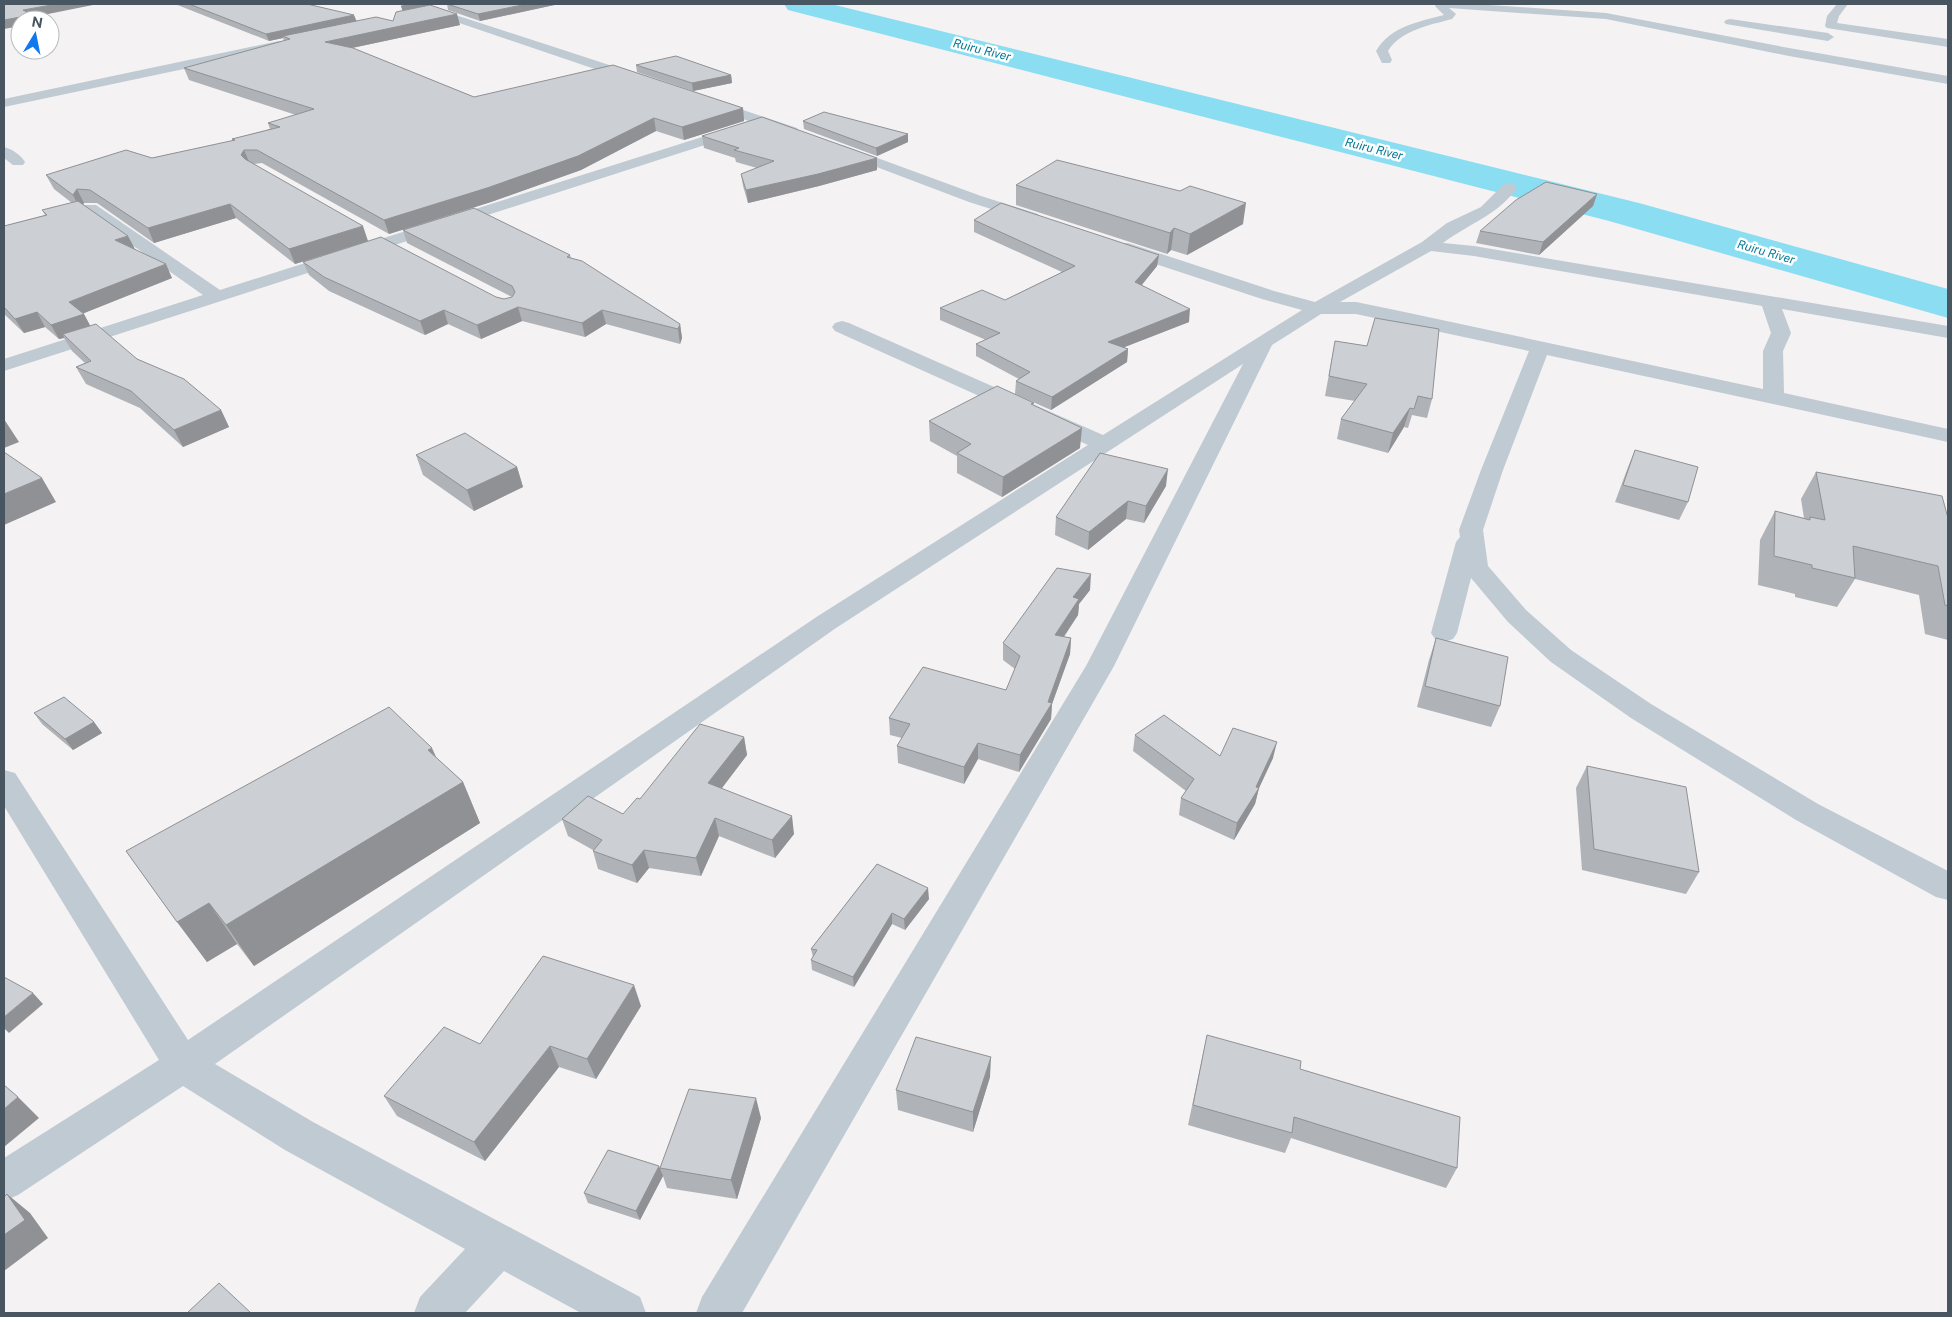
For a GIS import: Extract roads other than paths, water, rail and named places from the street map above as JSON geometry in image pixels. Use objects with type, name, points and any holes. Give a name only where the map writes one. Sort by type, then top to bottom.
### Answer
[{"type":"street","points":[[418,15],[450,4]]},
{"type":"street","points":[[1386,60],[1382,51],[1386,43],[1421,25],[1450,14],[1440,6],[1442,4]]},
{"type":"street","points":[[1446,4],[1494,10],[1547,11],[1606,16],[1856,65],[1948,80]]},
{"type":"street","points":[[1843,4],[1833,16],[1830,32],[1831,44],[1856,65]]},
{"type":"street","points":[[434,11],[652,83]]},
{"type":"street","points":[[1718,20],[1948,43]]},
{"type":"street","points":[[4,103],[294,41]]},
{"type":"street","points":[[689,96],[802,134]]},
{"type":"street","points":[[4,365],[765,121]]},
{"type":"street","points":[[829,145],[1041,221]]},
{"type":"street","points":[[4,151],[18,162]]},
{"type":"street","points":[[4,1181],[183,1065],[827,622],[1317,308],[1428,246],[1453,227],[1487,210],[1509,188]]},
{"type":"street","points":[[90,208],[218,297]]},
{"type":"street","points":[[364,229],[406,252]]},
{"type":"street","points":[[1107,242],[1268,295],[1317,308],[1356,308],[1948,435]]},
{"type":"street","points":[[1428,246],[1474,251],[1948,332]]},
{"type":"street","points":[[1770,301],[1781,333],[1773,351],[1774,398]]},
{"type":"street","points":[[842,327],[1104,444]]},
{"type":"street","points":[[718,1313],[1100,666],[1263,342]]},
{"type":"street","points":[[1444,633],[1471,530],[1492,470],[1540,348]]},
{"type":"street","points":[[1471,530],[1476,567],[1517,616],[1561,656],[1641,711],[1807,812],[1948,887]]},
{"type":"street","points":[[4,781],[183,1065],[299,1136],[624,1313]]},
{"type":"street","points":[[436,1313],[498,1245]]},
{"type":"waterway","name":"Ruiru River","points":[[798,4],[1624,212],[1948,304]]}]
